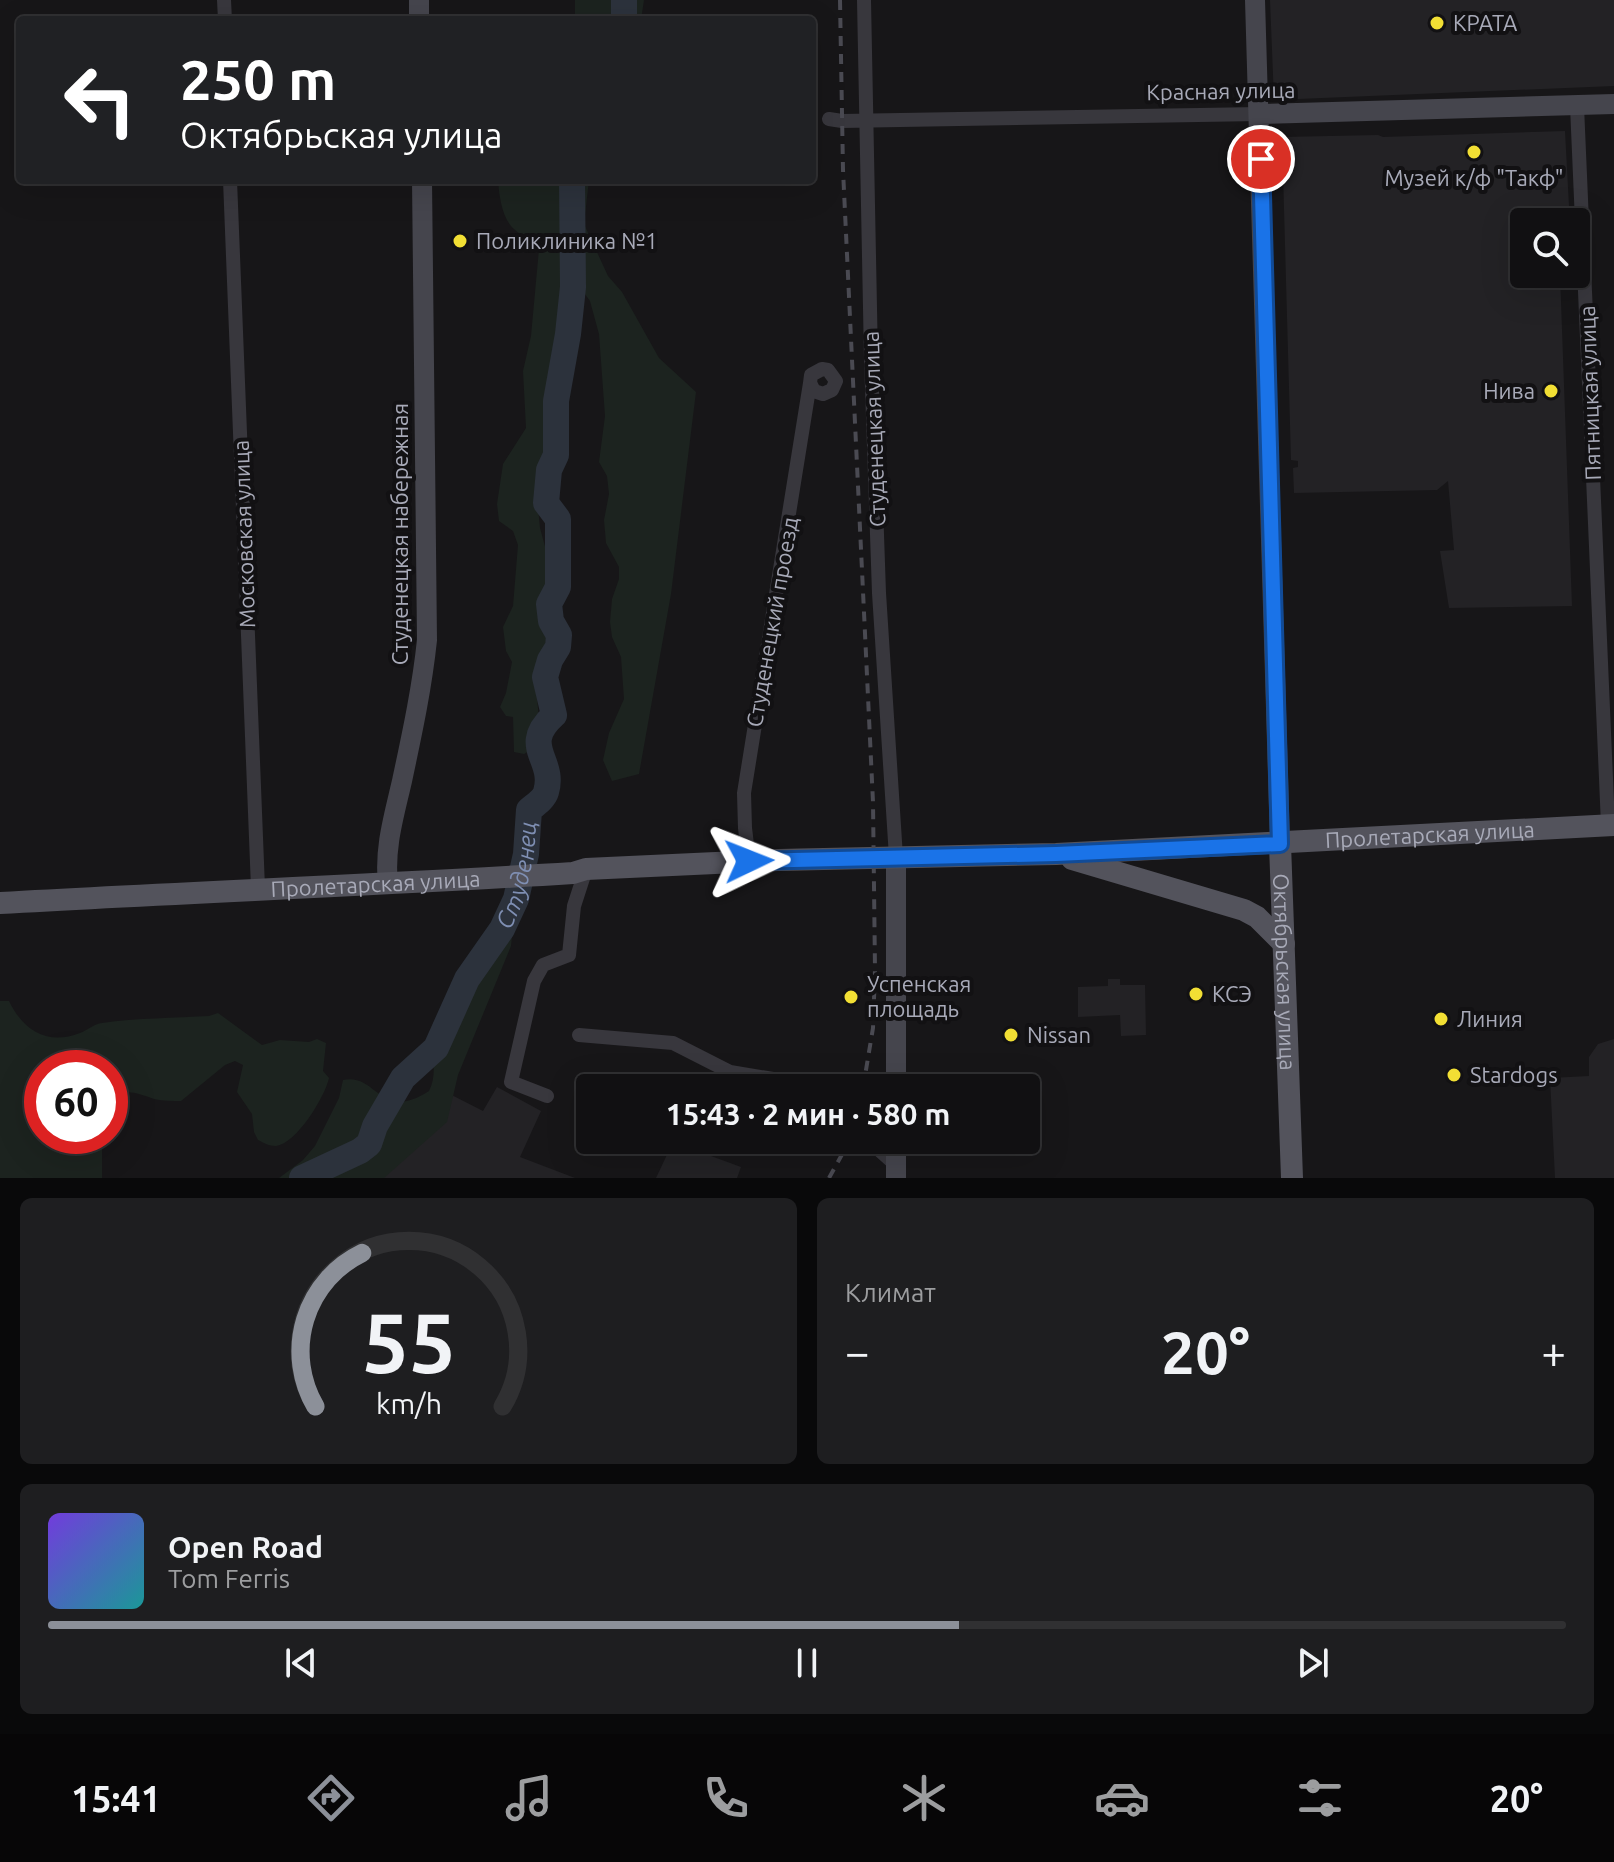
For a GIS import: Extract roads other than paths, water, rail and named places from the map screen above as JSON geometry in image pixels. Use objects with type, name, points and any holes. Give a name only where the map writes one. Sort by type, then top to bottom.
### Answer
[{"type":"main road","name":"Пролетарская улица","points":[[0,903],[388,884],[749,861],[1056,854],[1611,825]]},
{"type":"main road","name":"Октябрьская улица","points":[[1280,844],[1292,1178]]},
{"type":"main road","points":[[1056,854],[1244,910],[1257,917],[1284,944]]},
{"type":"street","name":"Студенецкая улица","points":[[864,0],[879,593],[896,857]]},
{"type":"street","name":"Октябрьская улица","points":[[1255,0],[1280,844]]},
{"type":"street","name":"Красная улица","points":[[829,119],[868,121],[1260,114],[1614,104]]},
{"type":"street","name":"Пятницкая улица","points":[[1577,106],[1611,825]]},
{"type":"street","name":"Московская улица","points":[[230,184],[258,888]]},
{"type":"street","name":"Студенецкая набережная","points":[[388,884],[386,861],[391,825],[422,687],[427,640],[422,184]]},
{"type":"street","name":"Студенецкий проезд","points":[[749,861],[744,793],[810,383]]},
{"type":"street","points":[[896,857],[896,1074]]},
{"type":"street","points":[[547,1096],[511,1082],[534,981],[543,965],[569,955],[580,871]]},
{"type":"street","points":[[579,1035],[673,1043],[730,1072],[742,1074]]},
{"type":"street","points":[[880,1154],[896,1172]]},
{"type":"waterway","name":"Студенец","points":[[624,0],[624,16]]},
{"type":"waterway","name":"Студенец","points":[[302,1178],[369,1144],[375,1126],[403,1078],[436,1048],[467,979],[502,929],[516,899],[526,854],[529,810],[546,792],[547,771],[539,736],[554,715],[545,677],[558,647],[559,635],[551,621],[549,604],[558,587],[558,519],[546,503],[549,470],[556,455],[556,401],[573,287],[572,184]]},
{"type":"railway","points":[[840,0],[843,170],[873,802],[875,970],[873,1028],[865,1074]]},
{"type":"railway","points":[[829,1178],[842,1154]]},
{"type":"place","name":"КРАТА","points":[[1437,23]]},
{"type":"place","name":"Музей к/ф \"Такф\"","points":[[1474,152]]},
{"type":"place","name":"Поликлиника №1","points":[[460,241]]},
{"type":"place","name":"Нива","points":[[1551,391]]},
{"type":"place","name":"КСЭ","points":[[1196,994]]},
{"type":"place","name":"Успенская площадь","points":[[851,997]]},
{"type":"place","name":"Линия","points":[[1441,1019]]},
{"type":"place","name":"Nissan","points":[[1011,1035]]},
{"type":"place","name":"Stardogs","points":[[1454,1075]]}]
